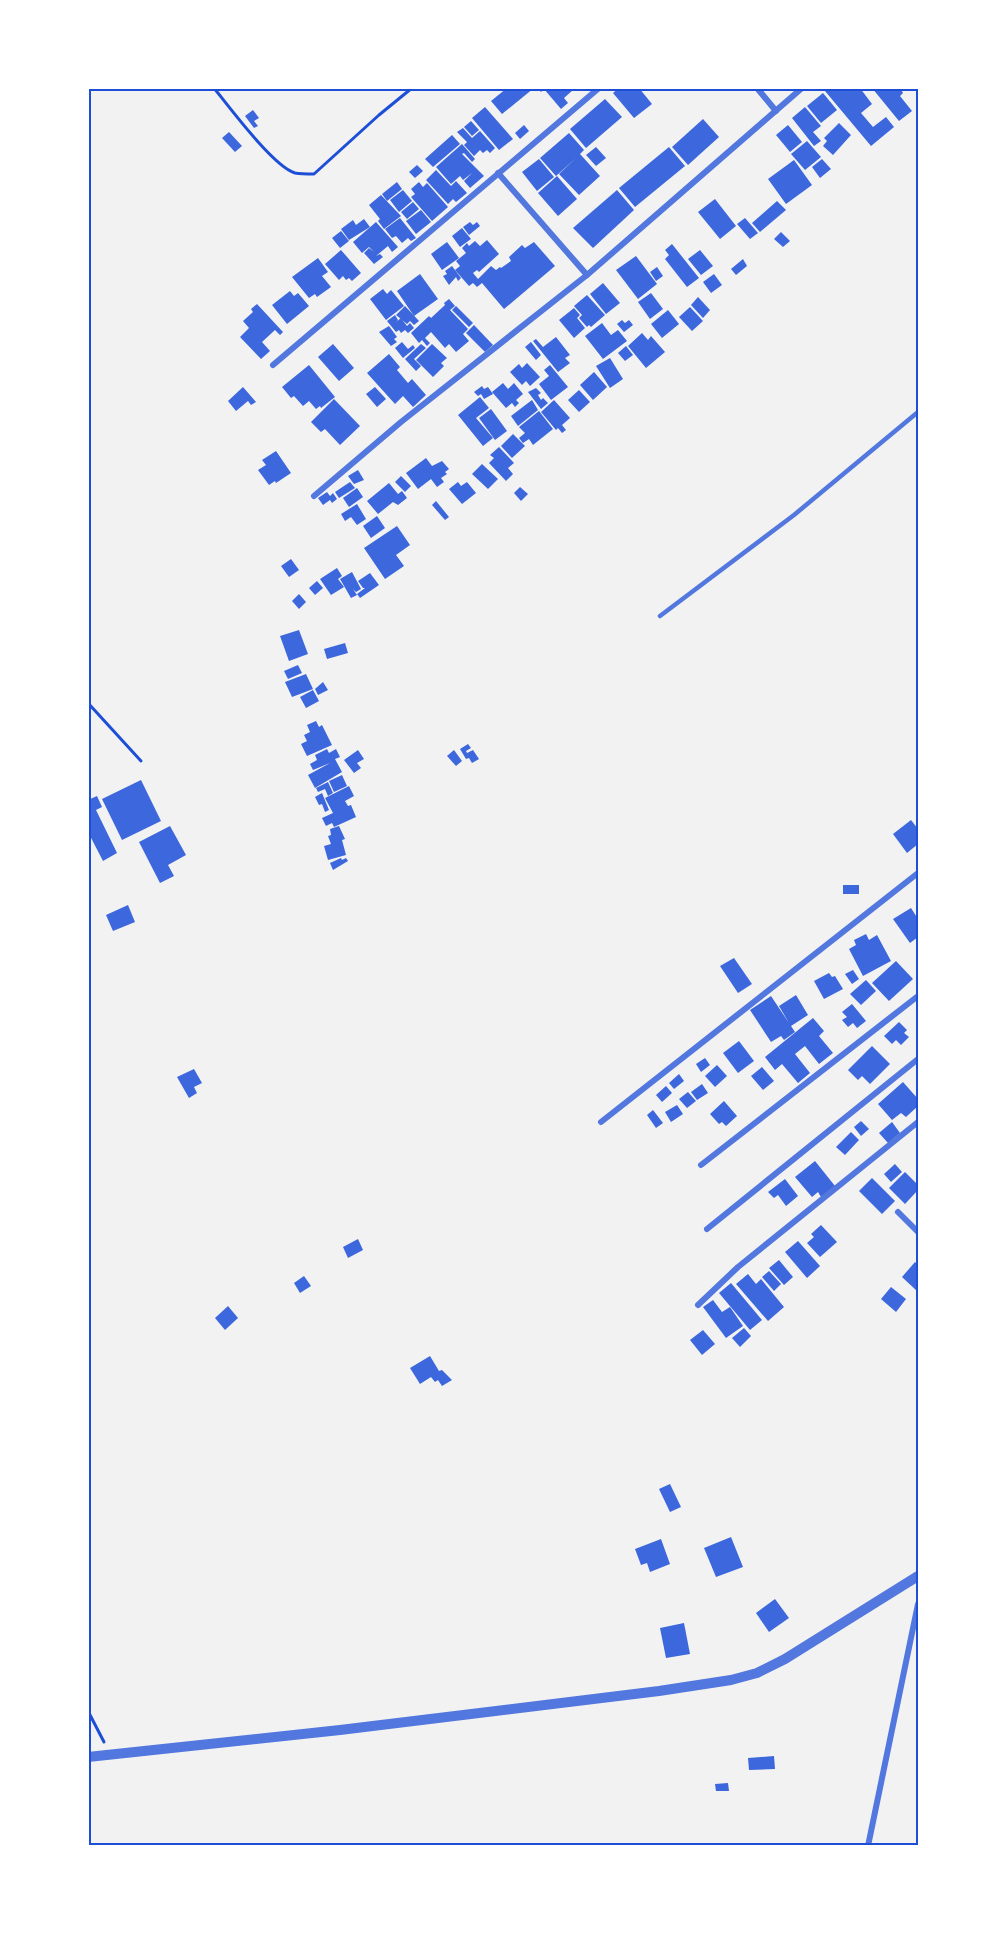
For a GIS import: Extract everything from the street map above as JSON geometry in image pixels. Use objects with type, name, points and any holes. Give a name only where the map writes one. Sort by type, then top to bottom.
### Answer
[{"type":"street","points":[[273,365],[598,88]]},
{"type":"street","points":[[757,88],[776,111]]},
{"type":"street","points":[[314,496],[401,422],[587,275],[802,88]]},
{"type":"street","points":[[498,174],[587,275]]},
{"type":"street","points":[[601,1122],[918,873]]},
{"type":"street","points":[[701,1165],[918,996]]},
{"type":"street","points":[[707,1229],[918,1059]]},
{"type":"street","points":[[698,1305],[738,1267],[918,1122]]},
{"type":"street","points":[[898,1212],[918,1232]]},
{"type":"street","points":[[88,1757],[340,1730],[731,1680],[757,1673],[785,1659],[918,1576]]},
{"type":"street","points":[[868,1845],[918,1604]]},
{"type":"lane","points":[[660,616],[794,515],[918,412]]},
{"type":"path","points":[[214,88],[241,123],[283,167],[296,173],[314,174],[412,88]]},
{"type":"path","points":[[88,703],[141,761]]},
{"type":"path","points":[[88,1711],[111,1754]]},
{"type":"building","points":[[507,88],[534,88],[502,114],[491,101]]},
{"type":"building","points":[[538,88],[572,88],[573,90],[564,98],[568,103],[561,109],[544,89],[541,92]]},
{"type":"building","points":[[619,88],[639,88],[652,104],[634,118],[613,93]]},
{"type":"building","points":[[828,88],[860,88],[872,104],[861,113],[873,127],[886,117],[894,127],[871,146],[825,91]]},
{"type":"building","points":[[872,88],[900,88],[903,93],[900,96],[912,111],[899,121]]},
{"type":"building","points":[[823,93],[837,110],[821,123],[807,106]]},
{"type":"building","points":[[605,99],[622,117],[586,148],[570,129]]},
{"type":"building","points":[[485,107],[513,139],[499,150],[472,118]]},
{"type":"building","points":[[805,107],[821,126],[813,132],[821,141],[814,146],[792,118]]},
{"type":"building","points":[[253,110],[259,118],[254,121],[258,126],[254,128],[245,116]]},
{"type":"building","points":[[703,119],[719,137],[688,165],[672,147]]},
{"type":"building","points":[[471,121],[479,130],[472,136],[464,127]]},
{"type":"building","points":[[839,123],[851,135],[833,155],[823,146],[827,141],[824,138]]},
{"type":"building","points":[[524,125],[529,131],[520,139],[515,133]]},
{"type":"building","points":[[788,125],[802,142],[790,152],[776,135]]},
{"type":"building","points":[[463,128],[472,138],[480,131],[495,148],[490,153],[487,150],[483,153],[480,150],[474,156],[464,145],[467,142],[457,132]]},
{"type":"building","points":[[229,132],[242,146],[235,152],[222,138]]},
{"type":"building","points":[[569,133],[584,150],[580,154],[600,176],[579,195],[559,174],[576,158],[556,176],[540,158]]},
{"type":"building","points":[[452,135],[460,144],[433,167],[425,159]]},
{"type":"building","points":[[807,141],[821,157],[805,170],[791,154]]},
{"type":"building","points":[[462,144],[475,159],[472,162],[464,153],[462,154],[484,176],[470,188],[464,181],[472,173],[463,180],[460,176],[451,184],[436,167]]},
{"type":"building","points":[[596,147],[606,158],[596,166],[586,155]]},
{"type":"building","points":[[669,147],[685,166],[635,207],[619,188]]},
{"type":"building","points":[[539,159],[554,177],[537,191],[522,172]]},
{"type":"building","points":[[822,159],[831,169],[820,178],[812,167]]},
{"type":"building","points":[[794,160],[812,185],[786,204],[768,179]]},
{"type":"building","points":[[417,165],[423,171],[415,178],[409,172]]},
{"type":"building","points":[[436,170],[451,186],[456,181],[467,193],[456,202],[453,199],[448,204],[426,180]]},
{"type":"building","points":[[557,176],[577,199],[558,216],[538,193]]},
{"type":"building","points":[[397,182],[402,189],[387,201],[382,194]]},
{"type":"building","points":[[419,182],[423,187],[427,183],[448,207],[432,221],[411,197],[415,194],[411,189]]},
{"type":"building","points":[[403,190],[412,201],[399,212],[390,200]]},
{"type":"building","points":[[617,190],[634,210],[593,248],[573,228]]},
{"type":"building","points":[[381,195],[401,216],[384,229],[378,221],[380,219],[369,205]]},
{"type":"building","points":[[715,199],[736,226],[720,239],[698,212]]},
{"type":"building","points":[[777,201],[786,210],[760,232],[752,223]]},
{"type":"building","points":[[413,202],[419,209],[407,219],[401,212]]},
{"type":"building","points":[[421,210],[431,222],[416,234],[406,221]]},
{"type":"building","points":[[400,218],[416,238],[411,241],[408,238],[402,243],[396,236],[392,238],[385,229]]},
{"type":"building","points":[[745,218],[758,233],[750,239],[737,224]]},
{"type":"building","points":[[364,219],[370,227],[349,240],[341,229],[353,220],[356,225]]},
{"type":"building","points":[[376,222],[398,247],[392,252],[388,246],[376,256],[380,254],[383,257],[374,264],[364,253],[369,248],[374,252],[369,247],[362,253],[353,242]]},
{"type":"building","points":[[470,222],[473,225],[477,222],[480,226],[469,235],[463,227]]},
{"type":"building","points":[[462,228],[471,239],[460,247],[452,236]]},
{"type":"building","points":[[341,231],[349,241],[340,248],[332,238]]},
{"type":"building","points":[[781,232],[790,241],[783,247],[774,239]]},
{"type":"building","points":[[487,240],[499,254],[479,272],[477,270],[473,273],[478,279],[491,266],[496,270],[511,261],[509,257],[522,245],[525,248],[534,242],[555,266],[504,309],[482,283],[477,287],[473,283],[469,286],[455,270],[460,266],[456,261],[466,253],[462,248],[467,243],[469,246],[475,241],[480,246]]},
{"type":"building","points":[[447,242],[459,258],[442,270],[431,254]]},
{"type":"building","points":[[672,244],[699,278],[687,287],[665,259],[669,255],[665,250]]},
{"type":"building","points":[[341,250],[361,273],[352,281],[349,278],[346,280],[343,276],[339,280],[325,264]]},
{"type":"building","points":[[700,250],[713,266],[701,275],[688,259]]},
{"type":"building","points":[[636,256],[657,284],[638,299],[616,270]]},
{"type":"building","points":[[318,258],[328,272],[322,276],[331,287],[317,297],[315,294],[309,298],[292,277]]},
{"type":"building","points":[[743,259],[747,266],[736,275],[731,269]]},
{"type":"building","points":[[452,266],[461,278],[458,281],[456,277],[449,285],[443,276],[447,274],[445,271]]},
{"type":"building","points":[[657,267],[663,276],[656,281],[650,272]]},
{"type":"building","points":[[420,274],[438,299],[414,316],[397,291]]},
{"type":"building","points":[[714,274],[722,285],[711,293],[703,282]]},
{"type":"building","points":[[603,283],[620,303],[606,314],[590,294]]},
{"type":"building","points":[[383,289],[387,294],[391,290],[404,306],[386,320],[370,299]]},
{"type":"building","points":[[290,291],[294,296],[298,293],[309,306],[287,324],[272,305]]},
{"type":"building","points":[[651,293],[663,309],[650,319],[638,302]]},
{"type":"building","points":[[587,295],[605,315],[591,327],[589,325],[587,327],[579,318],[582,315],[574,306]]},
{"type":"building","points":[[698,297],[710,310],[703,318],[691,305]]},
{"type":"building","points":[[449,299],[455,306],[450,310],[468,329],[463,334],[469,341],[456,352],[449,344],[445,348],[431,332],[425,338],[430,343],[427,346],[422,340],[419,343],[411,333],[429,316],[431,318]]},
{"type":"building","points":[[257,304],[283,332],[280,335],[275,330],[262,342],[270,351],[261,359],[240,337],[249,328],[243,321],[253,312],[251,309]]},
{"type":"building","points":[[405,306],[419,321],[414,325],[410,321],[407,324],[396,315]]},
{"type":"building","points":[[456,306],[473,323],[469,327],[452,310]]},
{"type":"building","points":[[690,307],[703,321],[692,331],[679,317]]},
{"type":"building","points":[[574,308],[580,315],[577,318],[585,328],[574,338],[559,320]]},
{"type":"building","points":[[668,310],[679,324],[662,338],[651,324]]},
{"type":"building","points":[[395,315],[398,320],[396,322],[401,318],[407,326],[410,323],[414,328],[408,333],[405,330],[401,333],[399,330],[396,332],[387,321]]},
{"type":"building","points":[[622,320],[625,323],[629,320],[633,325],[624,332],[617,324]]},
{"type":"building","points":[[602,323],[611,335],[618,330],[627,341],[603,359],[585,336]]},
{"type":"building","points":[[474,325],[493,345],[485,352],[466,333]]},
{"type":"building","points":[[389,326],[397,337],[394,339],[397,342],[391,346],[379,332]]},
{"type":"building","points":[[642,333],[648,340],[651,336],[665,352],[646,368],[628,346]]},
{"type":"building","points":[[556,337],[570,355],[565,358],[570,363],[558,372],[533,341],[536,339],[543,347]]},
{"type":"building","points":[[402,342],[408,349],[413,345],[415,348],[403,358],[395,348]]},
{"type":"building","points":[[531,342],[541,355],[536,360],[525,347]]},
{"type":"building","points":[[333,344],[354,368],[339,381],[318,357]]},
{"type":"building","points":[[421,344],[426,348],[414,359],[421,366],[416,371],[405,359]]},
{"type":"building","points":[[432,344],[447,358],[441,363],[444,366],[433,377],[416,360]]},
{"type":"building","points":[[626,346],[633,355],[625,361],[618,353]]},
{"type":"building","points":[[389,354],[400,367],[397,370],[408,383],[412,379],[426,395],[413,407],[403,396],[395,404],[367,373]]},
{"type":"building","points":[[610,358],[623,379],[610,388],[596,366]]},
{"type":"building","points":[[527,363],[540,377],[530,386],[526,381],[522,385],[510,372],[519,364],[522,368]]},
{"type":"building","points":[[309,365],[335,397],[321,408],[320,406],[316,409],[309,401],[303,406],[294,396],[291,398],[282,387]]},
{"type":"building","points":[[550,365],[568,387],[551,400],[539,384],[549,376],[544,370]]},
{"type":"building","points":[[594,372],[607,387],[593,400],[580,385]]},
{"type":"building","points":[[503,383],[508,389],[514,383],[523,394],[516,400],[519,403],[515,407],[512,403],[506,408],[492,392]]},
{"type":"building","points":[[482,386],[484,389],[488,387],[493,394],[484,399],[481,394],[478,396],[474,392]]},
{"type":"building","points":[[243,387],[256,402],[251,405],[248,401],[236,411],[228,401]]},
{"type":"building","points":[[375,387],[386,399],[377,407],[366,394]]},
{"type":"building","points":[[536,388],[541,393],[538,395],[541,400],[543,398],[548,403],[541,409],[528,392]]},
{"type":"building","points":[[579,390],[590,402],[579,412],[568,400]]},
{"type":"building","points":[[480,397],[489,408],[476,418],[493,438],[483,446],[458,415]]},
{"type":"building","points":[[334,399],[360,426],[340,445],[325,429],[321,432],[311,422]]},
{"type":"building","points":[[532,400],[538,410],[518,426],[511,416]]},
{"type":"building","points":[[554,400],[570,418],[562,425],[566,430],[562,433],[558,428],[556,430],[541,412]]},
{"type":"building","points":[[491,409],[507,431],[495,440],[479,418]]},
{"type":"building","points":[[539,411],[553,429],[533,445],[529,439],[523,443],[519,438],[525,433],[519,427]]},
{"type":"building","points":[[513,434],[525,446],[512,458],[501,446]]},
{"type":"building","points":[[499,447],[514,463],[508,468],[513,474],[506,481],[489,463],[494,458],[490,455]]},
{"type":"building","points":[[276,451],[291,473],[269,485],[258,470],[266,465],[262,460]]},
{"type":"building","points":[[426,458],[432,466],[442,461],[449,469],[445,472],[447,474],[441,478],[444,482],[437,487],[431,479],[418,489],[406,473]]},
{"type":"building","points":[[482,464],[498,479],[488,489],[472,474]]},
{"type":"building","points":[[358,470],[364,480],[354,484],[348,476]]},
{"type":"building","points":[[401,476],[411,486],[405,492],[395,482]]},
{"type":"building","points":[[350,482],[355,488],[339,498],[335,492]]},
{"type":"building","points":[[458,482],[461,486],[467,482],[476,493],[462,504],[449,489]]},
{"type":"building","points":[[389,483],[398,494],[402,491],[407,498],[398,505],[393,502],[378,514],[367,501]]},
{"type":"building","points":[[520,487],[528,494],[521,501],[514,493]]},
{"type":"building","points":[[357,488],[363,497],[349,507],[343,498]]},
{"type":"building","points":[[327,492],[330,496],[333,493],[337,499],[332,503],[330,500],[323,505],[318,498]]},
{"type":"building","points":[[436,501],[449,517],[445,520],[432,505]]},
{"type":"building","points":[[357,504],[366,519],[357,525],[351,517],[345,521],[341,514]]},
{"type":"building","points":[[377,516],[385,528],[371,538],[363,526]]},
{"type":"building","points":[[397,526],[410,545],[396,555],[404,566],[385,579],[364,548]]},
{"type":"building","points":[[291,559],[299,570],[289,577],[281,566]]},
{"type":"building","points":[[337,568],[342,576],[338,579],[344,587],[331,595],[320,579]]},
{"type":"building","points":[[352,572],[361,589],[356,592],[353,589],[357,595],[351,598],[340,579]]},
{"type":"building","points":[[370,573],[379,585],[360,598],[357,594],[365,588],[358,581]]},
{"type":"building","points":[[317,581],[323,588],[315,595],[309,588]]},
{"type":"building","points":[[299,594],[306,602],[299,609],[292,601]]},
{"type":"building","points":[[299,630],[308,654],[289,661],[280,636]]},
{"type":"building","points":[[345,643],[348,653],[327,659],[324,649]]},
{"type":"building","points":[[298,665],[302,673],[288,679],[284,671]]},
{"type":"building","points":[[306,674],[313,689],[292,697],[285,682]]},
{"type":"building","points":[[323,682],[328,690],[318,695],[315,689]]},
{"type":"building","points":[[313,690],[319,701],[306,708],[300,697]]},
{"type":"building","points":[[316,721],[319,727],[322,725],[332,745],[307,756],[301,744],[307,741],[304,735],[310,732],[307,725]]},
{"type":"building","points":[[468,744],[471,748],[466,751],[467,753],[473,750],[479,759],[472,763],[469,758],[466,759],[460,749]]},
{"type":"building","points":[[327,749],[329,753],[336,749],[340,757],[335,759],[342,772],[315,788],[308,775],[330,763],[313,770],[310,764],[317,760],[315,755]]},
{"type":"building","points":[[358,750],[364,759],[357,763],[361,768],[354,773],[344,760]]},
{"type":"building","points":[[454,750],[462,761],[456,766],[447,756]]},
{"type":"building","points":[[342,775],[347,786],[334,792],[329,781]]},
{"type":"building","points":[[141,780],[161,821],[122,840],[102,799]]},
{"type":"building","points":[[328,782],[333,793],[328,796],[325,789],[318,792],[316,788]]},
{"type":"building","points":[[349,786],[354,796],[345,801],[348,806],[351,805],[356,817],[334,827],[332,823],[326,826],[322,818],[333,813],[325,798]]},
{"type":"building","points":[[322,793],[329,810],[325,812],[322,804],[319,805],[315,797]]},
{"type":"building","points":[[97,796],[102,807],[96,810],[117,853],[103,861],[88,832],[88,800]]},
{"type":"building","points":[[911,820],[918,829],[918,844],[907,853],[893,834]]},
{"type":"building","points":[[170,826],[186,855],[168,865],[174,876],[160,883],[139,842]]},
{"type":"building","points":[[339,826],[345,839],[342,840],[346,855],[328,860],[324,846],[331,844],[328,836],[331,835],[330,829]]},
{"type":"building","points":[[341,858],[342,860],[346,858],[348,861],[333,870],[330,863]]},
{"type":"building","points":[[843,885],[859,885],[859,894],[843,894]]},
{"type":"building","points":[[128,905],[135,922],[113,931],[106,915]]},
{"type":"building","points":[[911,908],[918,919],[918,937],[910,943],[893,919]]},
{"type":"building","points":[[866,934],[869,940],[877,935],[891,961],[863,976],[849,949],[856,945],[854,940]]},
{"type":"building","points":[[734,958],[752,984],[738,993],[720,966]]},
{"type":"building","points":[[896,961],[913,979],[889,1001],[872,983]]},
{"type":"building","points":[[853,970],[859,979],[852,984],[845,974]]},
{"type":"building","points":[[829,973],[832,977],[835,976],[843,989],[824,999],[814,981]]},
{"type":"building","points":[[866,980],[876,991],[861,1005],[850,994]]},
{"type":"building","points":[[796,995],[808,1015],[791,1026],[795,1032],[784,1040],[781,1036],[771,1042],[750,1010],[771,996],[789,1023],[779,1006]]},
{"type":"building","points":[[852,1004],[866,1021],[857,1028],[853,1023],[848,1027],[842,1020],[847,1017],[842,1012]]},
{"type":"building","points":[[813,1018],[824,1031],[819,1036],[833,1053],[819,1064],[805,1046],[795,1054],[810,1073],[798,1083],[782,1064],[775,1070],[765,1057]]},
{"type":"building","points":[[899,1022],[907,1030],[904,1033],[909,1037],[901,1045],[896,1040],[892,1044],[884,1036]]},
{"type":"building","points":[[739,1041],[754,1061],[738,1073],[723,1053]]},
{"type":"building","points":[[872,1046],[890,1064],[870,1084],[862,1076],[858,1080],[848,1070]]},
{"type":"building","points":[[705,1058],[710,1065],[701,1072],[696,1064]]},
{"type":"building","points":[[717,1065],[727,1076],[715,1087],[705,1076]]},
{"type":"building","points":[[762,1067],[774,1081],[763,1090],[751,1076]]},
{"type":"building","points":[[194,1069],[202,1083],[194,1087],[197,1093],[189,1098],[177,1077]]},
{"type":"building","points":[[679,1074],[684,1081],[674,1089],[669,1083]]},
{"type":"building","points":[[903,1082],[918,1099],[918,1106],[906,1117],[901,1113],[892,1120],[878,1104]]},
{"type":"building","points":[[702,1084],[708,1093],[697,1100],[691,1092]]},
{"type":"building","points":[[666,1086],[672,1093],[662,1102],[656,1095]]},
{"type":"building","points":[[688,1092],[696,1101],[687,1108],[679,1099]]},
{"type":"building","points":[[724,1101],[737,1116],[726,1126],[722,1122],[719,1124],[710,1114]]},
{"type":"building","points":[[677,1105],[683,1114],[671,1122],[665,1112]]},
{"type":"building","points":[[653,1110],[663,1123],[656,1128],[647,1115]]},
{"type":"building","points":[[861,1121],[869,1129],[861,1136],[854,1127]]},
{"type":"building","points":[[892,1122],[900,1133],[888,1143],[879,1133]]},
{"type":"building","points":[[851,1132],[859,1140],[845,1155],[836,1147]]},
{"type":"building","points":[[815,1161],[835,1186],[821,1197],[818,1192],[812,1197],[795,1177]]},
{"type":"building","points":[[895,1164],[902,1172],[891,1182],[884,1174]]},
{"type":"building","points":[[905,1172],[918,1185],[918,1190],[905,1204],[889,1188]]},
{"type":"building","points":[[872,1178],[895,1201],[882,1214],[859,1191]]},
{"type":"building","points":[[785,1179],[798,1196],[786,1206],[778,1195],[774,1198],[768,1192]]},
{"type":"building","points":[[821,1225],[837,1242],[820,1257],[807,1243],[814,1237],[811,1234]]},
{"type":"building","points":[[358,1239],[363,1250],[348,1258],[343,1247]]},
{"type":"building","points":[[798,1241],[820,1266],[807,1278],[785,1252]]},
{"type":"building","points":[[779,1260],[793,1277],[784,1285],[769,1268]]},
{"type":"building","points":[[915,1262],[918,1265],[918,1292],[902,1277]]},
{"type":"building","points":[[769,1271],[781,1284],[774,1291],[762,1277]]},
{"type":"building","points":[[748,1274],[756,1284],[761,1279],[784,1307],[768,1321],[736,1284]]},
{"type":"building","points":[[304,1276],[311,1286],[300,1293],[294,1283]]},
{"type":"building","points":[[731,1283],[762,1320],[750,1330],[719,1293]]},
{"type":"building","points":[[891,1287],[906,1299],[896,1312],[881,1299]]},
{"type":"building","points":[[713,1300],[722,1312],[730,1307],[743,1326],[726,1338],[703,1307]]},
{"type":"building","points":[[228,1306],[238,1318],[225,1330],[215,1318]]},
{"type":"building","points":[[744,1328],[751,1336],[740,1347],[732,1338]]},
{"type":"building","points":[[703,1330],[715,1344],[702,1355],[690,1340]]},
{"type":"building","points":[[430,1356],[439,1371],[442,1370],[452,1380],[442,1386],[438,1380],[435,1382],[431,1377],[420,1384],[410,1368]]},
{"type":"building","points":[[670,1484],[681,1507],[670,1512],[659,1489]]},
{"type":"building","points":[[731,1537],[743,1567],[716,1577],[704,1548]]},
{"type":"building","points":[[661,1539],[670,1564],[650,1572],[647,1563],[641,1565],[635,1549]]},
{"type":"building","points":[[775,1599],[789,1618],[769,1632],[756,1613]]},
{"type":"building","points":[[684,1623],[690,1654],[666,1658],[660,1628]]},
{"type":"building","points":[[774,1756],[775,1769],[749,1770],[748,1758]]},
{"type":"building","points":[[728,1783],[729,1791],[716,1791],[715,1784]]}]
